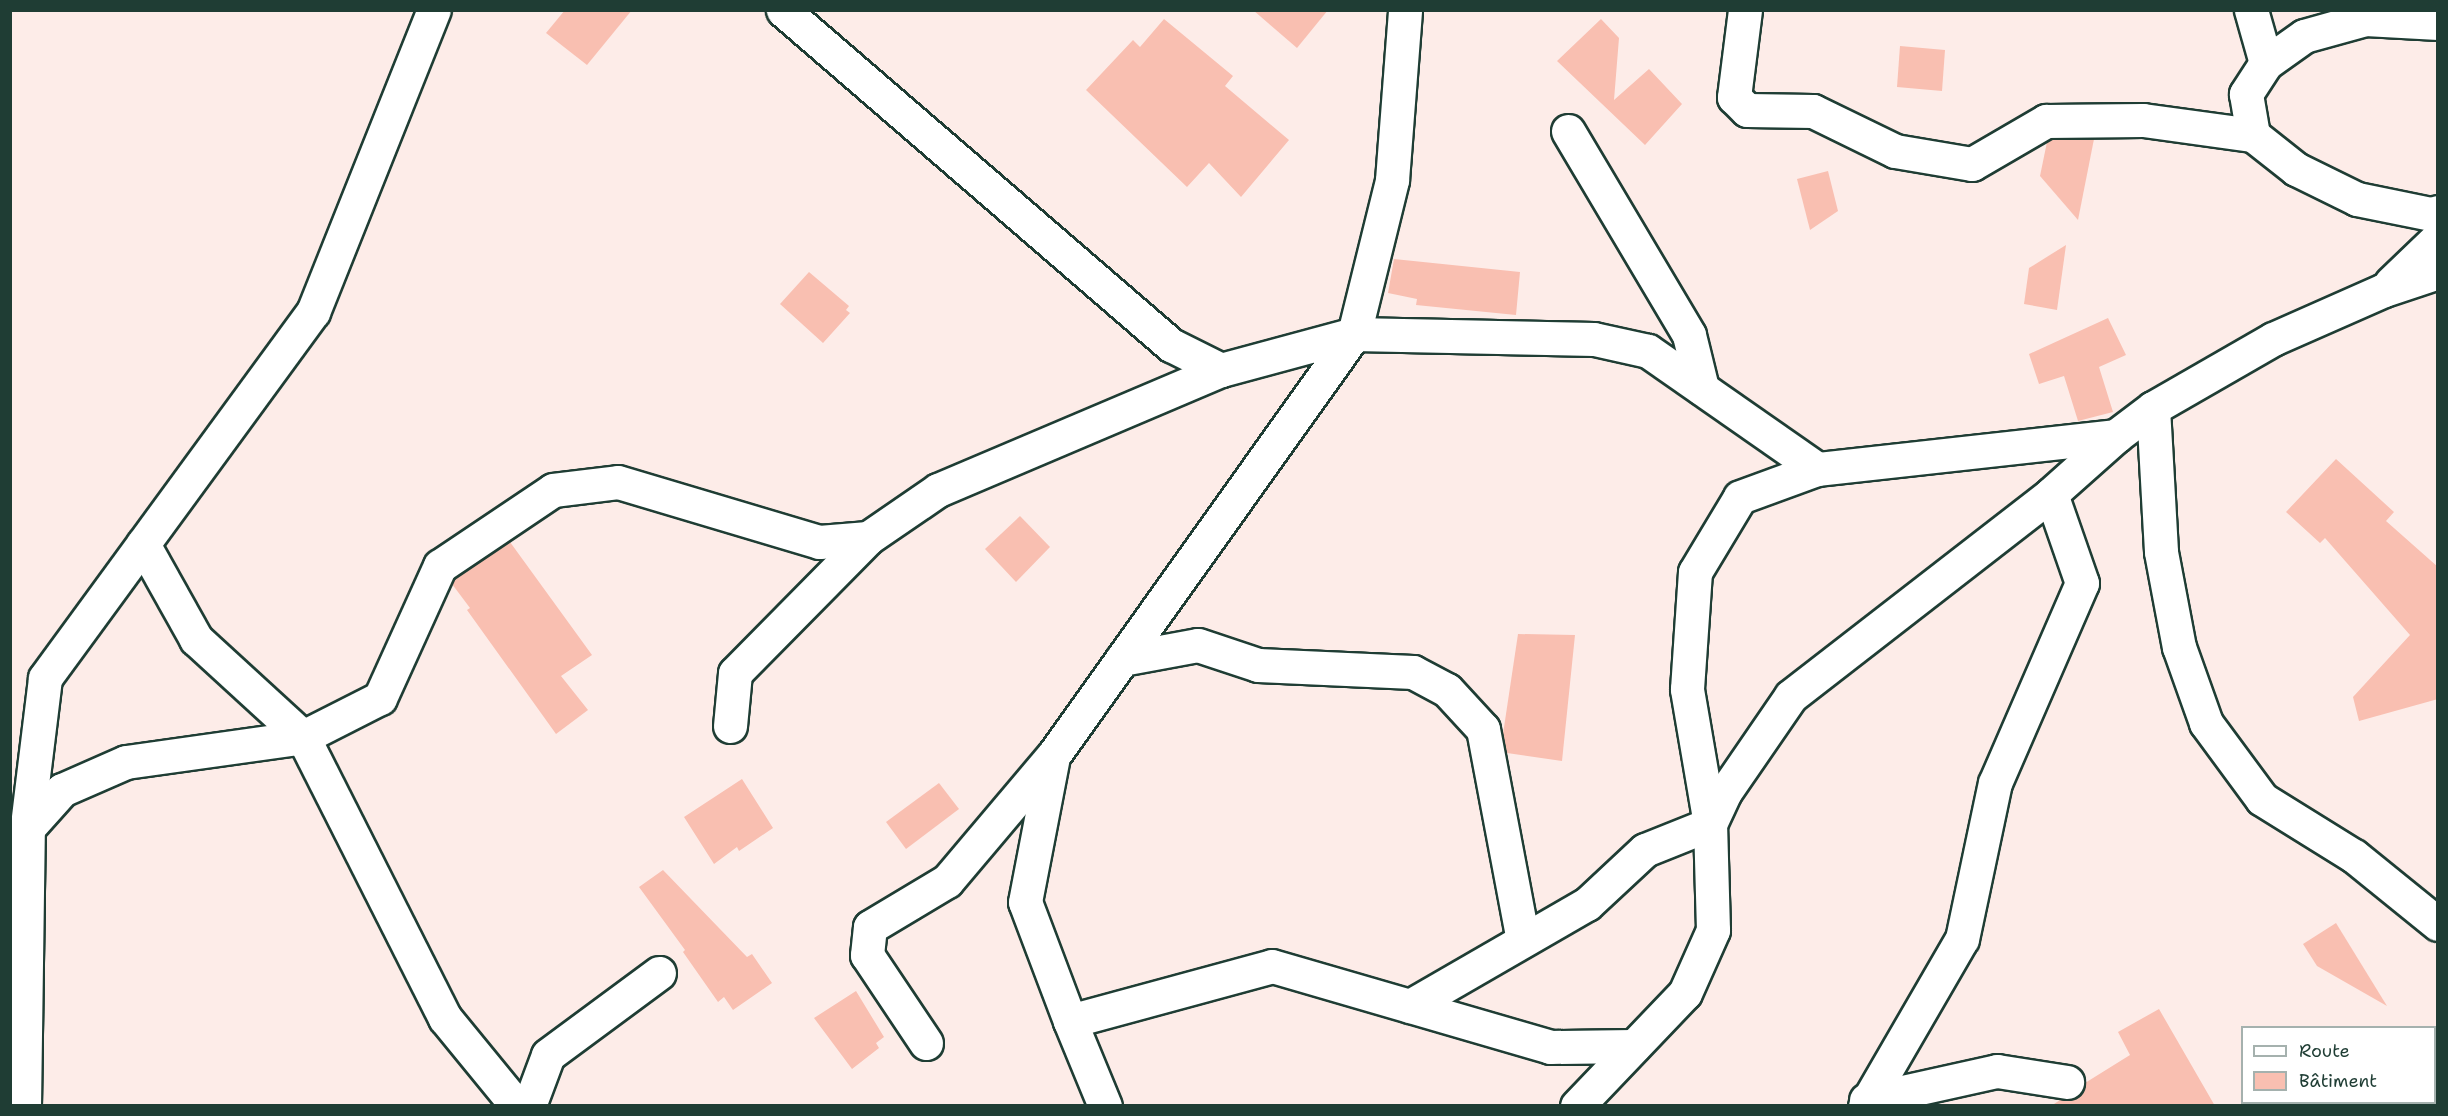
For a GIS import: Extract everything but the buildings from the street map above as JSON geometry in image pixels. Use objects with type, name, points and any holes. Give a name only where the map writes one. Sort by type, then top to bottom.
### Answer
[{"type":"street","points":[[24,1106],[28,828],[45,678],[313,312],[434,10]]},
{"type":"street","points":[[783,10],[1172,345],[1221,370]]},
{"type":"street","points":[[926,1043],[867,955],[870,927],[947,881],[1053,756],[1354,334],[1392,180],[1405,10]]},
{"type":"street","points":[[1745,10],[1734,97],[1747,110],[1813,111],[1895,151],[1972,164],[2046,121],[2143,120],[2253,135],[2296,169],[2357,199],[2431,214],[2438,212]]},
{"type":"street","points":[[2251,10],[2266,63]]},
{"type":"street","points":[[2253,135],[2246,94],[2266,63],[2304,36],[2365,19],[2438,22]]},
{"type":"street","points":[[1568,130],[1689,334],[1702,388]]},
{"type":"street","points":[[2384,290],[2438,238]]},
{"type":"street","points":[[1410,1006],[1587,904],[1645,850],[1710,824],[1725,792],[1791,696],[2051,494],[2116,436],[2153,408],[2273,339],[2384,290],[2438,272]]},
{"type":"street","points":[[730,726],[735,673],[868,538],[938,490],[1221,370],[1354,334],[1594,339],[1648,351],[1817,469]]},
{"type":"street","points":[[2153,408],[2161,552],[2179,647],[2206,723],[2262,799],[2354,855],[2438,924]]},
{"type":"street","points":[[1576,1106],[1685,993],[1713,930],[1710,824],[1687,689],[1695,572],[1740,497],[1817,469],[2116,436]]},
{"type":"street","points":[[10,868],[28,828],[62,790],[126,762],[303,737],[380,698],[440,567],[554,490],[618,482],[819,542],[868,538]]},
{"type":"street","points":[[1866,1103],[1962,939],[1995,783],[2082,583],[2051,494]]},
{"type":"street","points":[[143,544],[196,639],[303,737],[445,1018],[517,1106]]},
{"type":"street","points":[[1122,659],[1198,645],[1258,665],[1413,672],[1447,690],[1483,729],[1523,940]]},
{"type":"street","points":[[1053,756],[1025,903],[1105,1106]]},
{"type":"street","points":[[1070,1021],[1272,966],[1550,1047],[1634,1046]]},
{"type":"street","points":[[530,1106],[548,1055],[659,973]]},
{"type":"street","points":[[1866,1103],[1997,1071],[2067,1082]]}]
